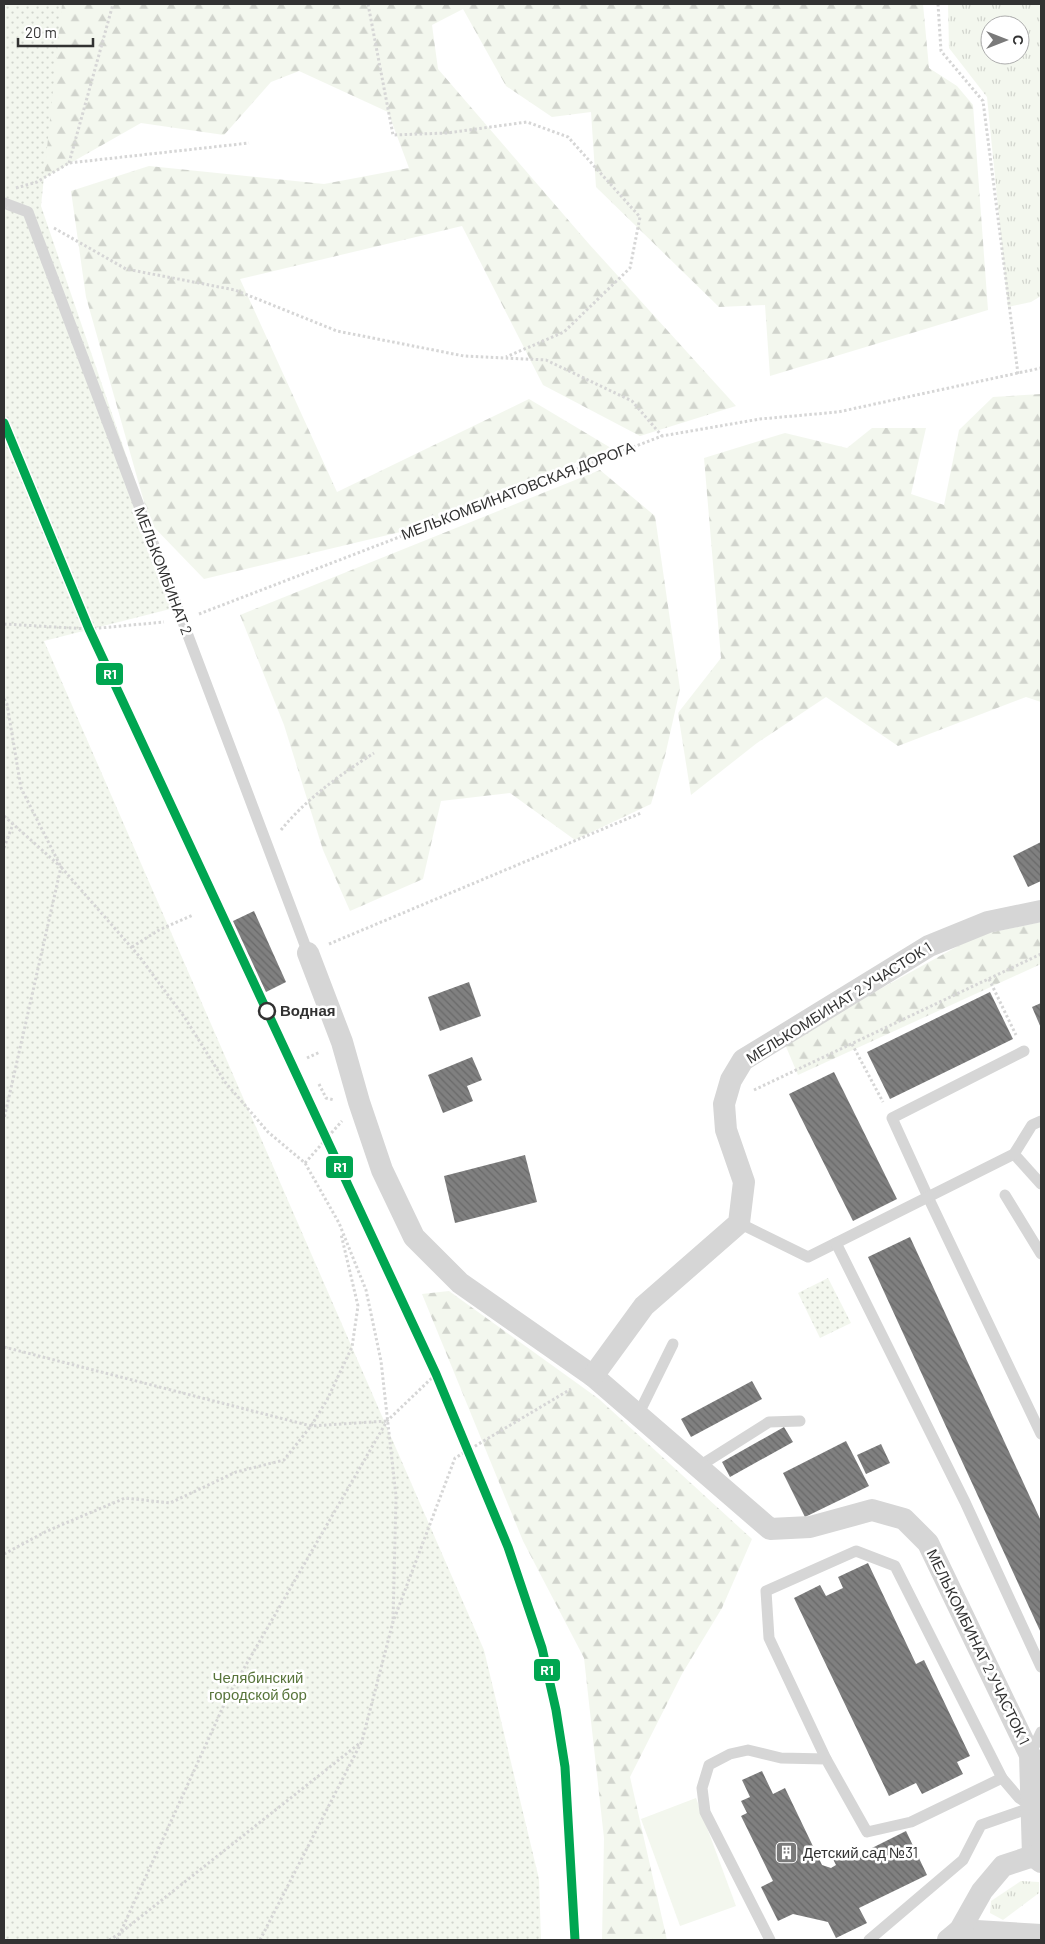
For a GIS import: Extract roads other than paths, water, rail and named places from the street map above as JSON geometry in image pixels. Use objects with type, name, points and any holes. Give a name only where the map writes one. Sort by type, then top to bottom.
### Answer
[{"type":"street","name":"МЕЛЬКОМБИНАТ 2 УЧАСТОК 1","points":[[739,1224],[744,1182],[726,1130],[724,1104],[731,1080],[743,1060],[929,946],[988,922],[1041,910]]},
{"type":"street","name":"МЕЛЬКОМБИНАТ 2 УЧАСТОК 1","points":[[308,954],[342,1042],[359,1102],[382,1170],[414,1237],[460,1283],[593,1376],[770,1529],[810,1527],[872,1510],[904,1519],[928,1543],[1030,1756],[1037,1859]]},
{"type":"street","points":[[593,1376],[644,1306],[739,1224]]},
{"type":"street","points":[[954,1935],[982,1891],[1003,1866],[1037,1859]]},
{"type":"street","points":[[954,1935],[1041,1937]]},
{"type":"lane","name":"МЕЛЬКОМБИНАТ 2","points":[[4,203],[28,212],[308,954]]},
{"type":"lane","points":[[1024,1051],[892,1118],[1041,1434]]},
{"type":"lane","points":[[739,1224],[808,1256],[1014,1154],[1032,1125],[1041,1121]]},
{"type":"lane","points":[[1014,1154],[1041,1184]]},
{"type":"lane","points":[[1005,1195],[1041,1254]]},
{"type":"lane","points":[[836,1243],[965,1502],[1041,1667]]},
{"type":"lane","points":[[638,1415],[673,1344]]},
{"type":"lane","points":[[698,1467],[769,1422],[800,1421]]},
{"type":"lane","points":[[1002,1778],[911,1822],[867,1832],[826,1759],[769,1638],[766,1591],[856,1551],[895,1566],[1002,1778],[1019,1798],[1033,1807]]},
{"type":"lane","points":[[1030,1756],[1041,1732]]},
{"type":"lane","points":[[770,1940],[705,1812],[702,1788],[708,1765],[730,1754],[748,1750],[781,1758],[826,1759]]},
{"type":"lane","points":[[869,1940],[963,1860],[981,1825],[1033,1807]]},
{"type":"place","name":"Водная","points":[[267,1011]]},
{"type":"place","name":"Детский сад №31","points":[[787,1853]]},
{"type":"park label","name":"Челябинский городской бор","points":[[258,1686]]}]
